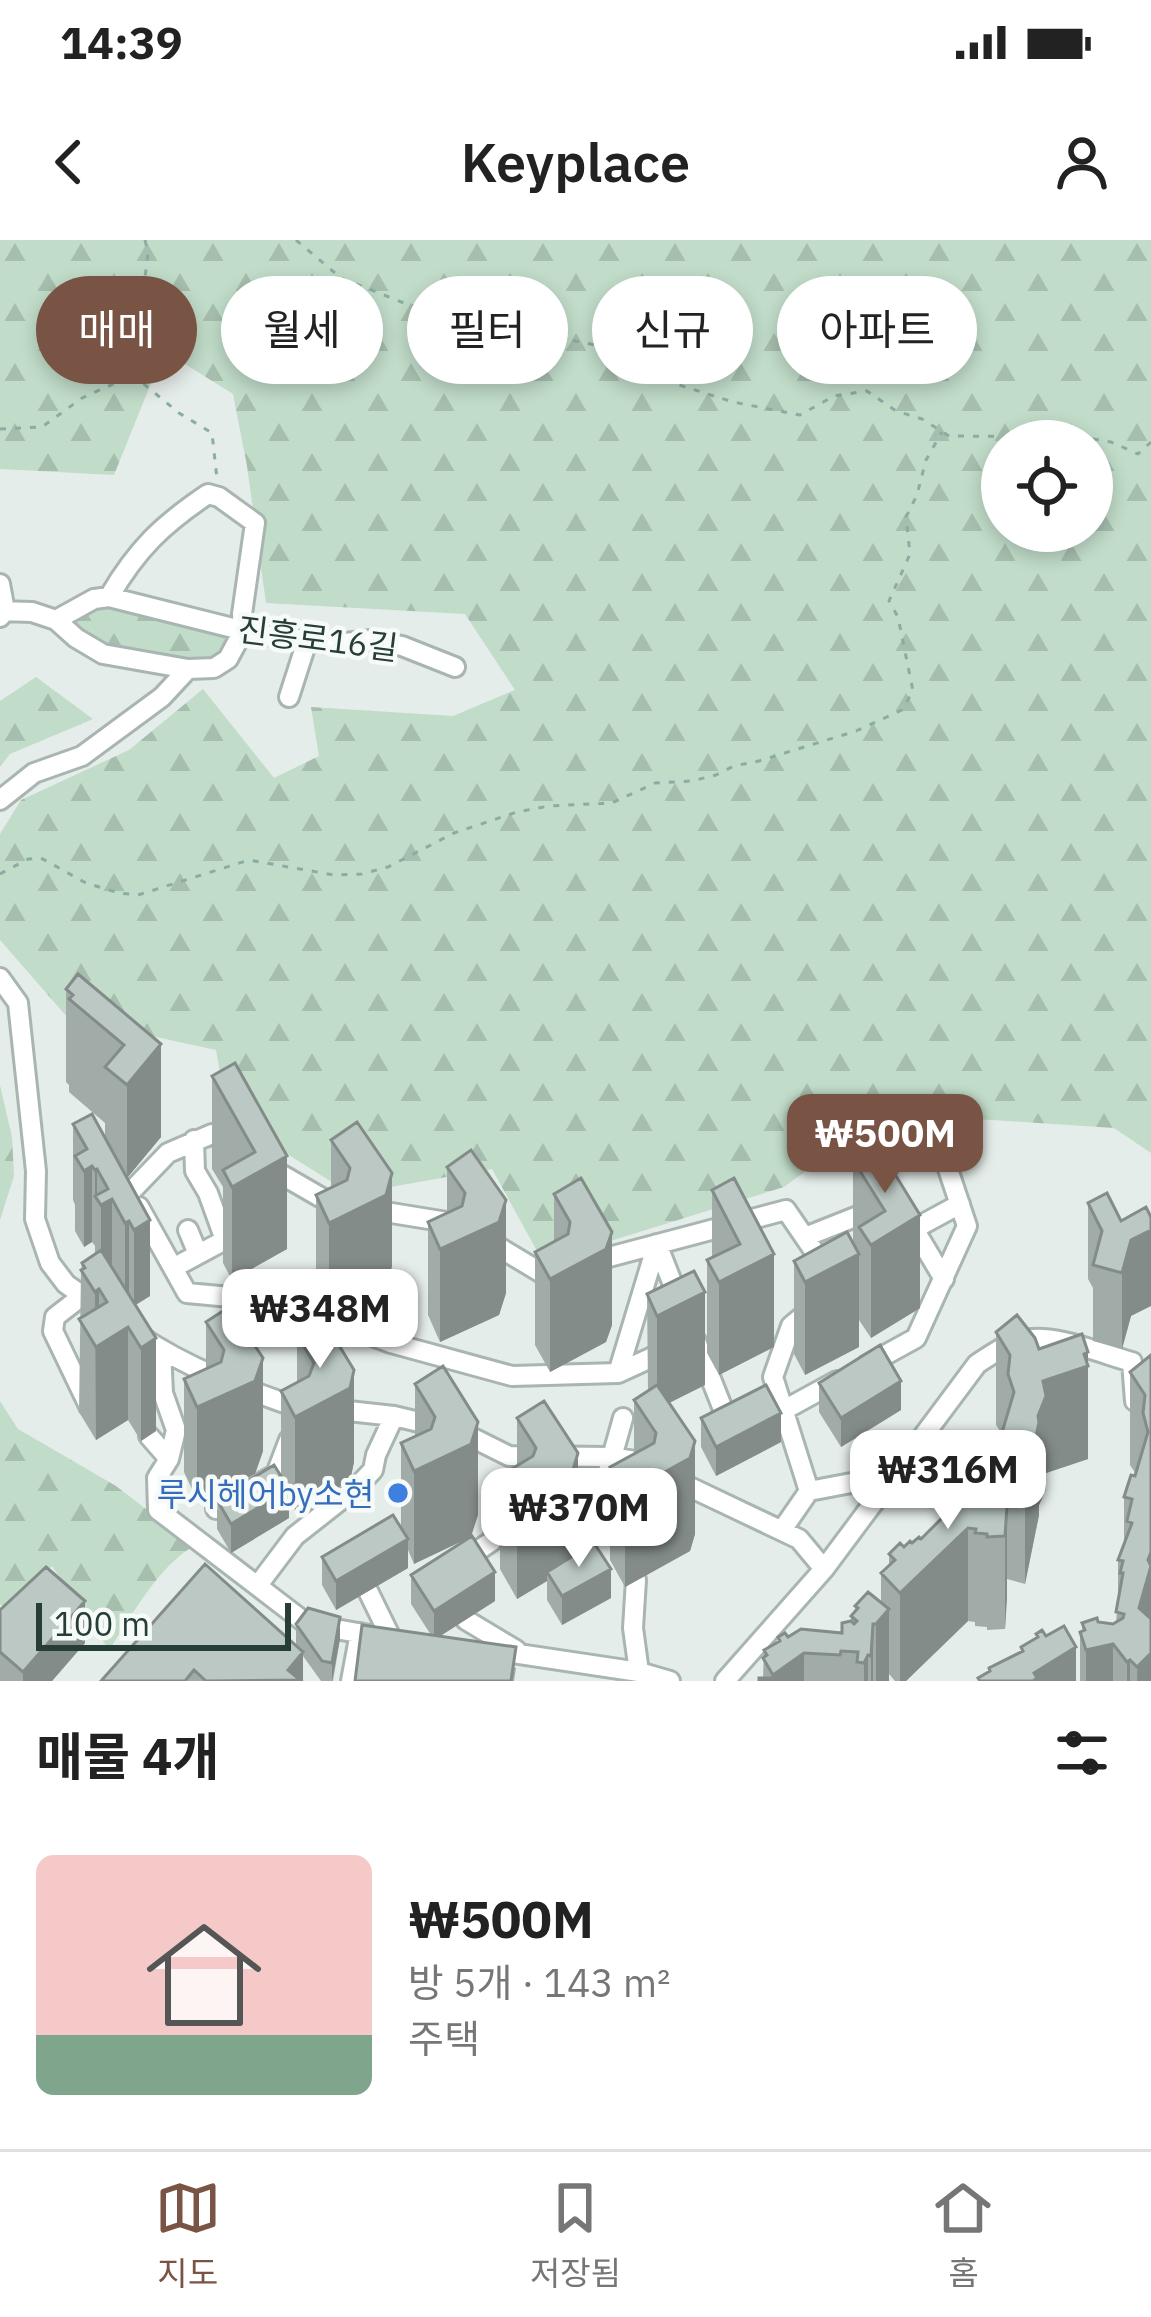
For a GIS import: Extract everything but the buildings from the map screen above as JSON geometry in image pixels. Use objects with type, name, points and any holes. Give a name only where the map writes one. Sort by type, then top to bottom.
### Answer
[{"type":"street","points":[[0,584],[2,613],[32,613],[56,620],[103,654],[188,669],[214,668],[228,659],[243,631],[255,523],[213,495],[173,518],[129,561],[110,597],[94,599],[56,620]]},
{"type":"street","name":"진흥로16길","points":[[110,597],[243,631],[338,644],[371,640],[402,646],[455,667]]},
{"type":"street","points":[[289,697],[307,641]]},
{"type":"street","points":[[0,800],[34,773],[82,756],[162,697],[188,669]]},
{"type":"street","points":[[0,978],[18,1003],[36,1171],[35,1219],[50,1263],[66,1284],[161,1350],[231,1389],[461,1432],[509,1456],[635,1461],[800,1540],[824,1568]]},
{"type":"street","points":[[116,1208],[162,1148],[212,1134],[332,1204],[461,1224],[544,1275],[657,1244],[725,1236],[787,1210],[831,1294],[791,1326],[773,1377],[809,1491]]},
{"type":"street","points":[[173,1268],[225,1240],[195,1171],[194,1140]]},
{"type":"street","points":[[784,1410],[916,1337],[967,1226],[946,1163]]},
{"type":"street","points":[[130,1191],[144,1235],[187,1292],[284,1302],[391,1343],[512,1376],[618,1373],[694,1338]]},
{"type":"street","points":[[914,1229],[960,1204]]},
{"type":"street","points":[[805,1238],[873,1210],[914,1229],[944,1280]]},
{"type":"street","points":[[188,1230],[198,1255]]},
{"type":"street","points":[[657,1244],[731,1432]]},
{"type":"street","points":[[618,1373],[657,1244]]},
{"type":"street","points":[[82,1295],[55,1317],[53,1331],[89,1406]]},
{"type":"street","points":[[777,1313],[789,1331]]},
{"type":"street","points":[[725,1681],[824,1568],[977,1364],[1004,1347],[1045,1338],[1132,1362]]},
{"type":"street","points":[[1137,1342],[1132,1362],[1135,1402],[1151,1405]]},
{"type":"street","points":[[161,1350],[163,1393]]},
{"type":"street","points":[[148,1374],[186,1430],[157,1478],[158,1510],[308,1624],[359,1640],[401,1643],[368,1591]]},
{"type":"street","points":[[216,1509],[276,1474],[302,1401]]},
{"type":"street","points":[[257,1585],[272,1551],[373,1470],[394,1416]]},
{"type":"street","points":[[580,1531],[594,1521],[622,1418]]},
{"type":"street","points":[[148,1436],[169,1459]]},
{"type":"street","points":[[455,1567],[493,1541],[509,1456]]},
{"type":"street","points":[[611,1527],[614,1506],[635,1461]]},
{"type":"street","points":[[782,1530],[809,1491],[867,1480]]},
{"type":"street","points":[[635,1676],[636,1580]]},
{"type":"street","points":[[466,1620],[520,1653]]},
{"type":"street","points":[[351,1681],[359,1640]]},
{"type":"street","points":[[635,1676],[472,1653],[520,1653],[670,1681]]},
{"type":"path","points":[[145,240],[145,276]]},
{"type":"path","points":[[296,240],[341,278],[404,302],[649,356],[676,384],[733,402],[800,415],[834,396],[867,391],[949,436],[1082,437],[1111,442],[1138,454],[1151,442]]},
{"type":"path","points":[[0,428],[42,427],[82,398],[113,384]]},
{"type":"path","points":[[144,384],[212,433],[213,495]]},
{"type":"path","points":[[0,874],[28,859],[41,858],[86,883],[138,895],[249,860],[334,875],[362,874],[388,867],[454,832],[517,812],[612,802],[655,783],[704,778],[856,731],[902,710],[913,691],[898,617],[889,602],[910,554],[906,517],[926,460],[942,432]]},
{"type":"green space","points":[[0,240],[1151,240],[1151,1153],[1114,1128],[885,1113],[784,1187],[543,1262],[492,1169],[351,1194],[228,1117],[216,1050],[68,1018],[0,940],[0,834],[21,800],[129,750],[203,689],[274,778],[319,756],[311,707],[453,716],[515,690],[465,614],[266,603],[233,394],[197,372],[197,276],[36,276],[36,384],[151,384],[114,475],[0,469]]},
{"type":"green space","points":[[110,602],[228,633],[220,653],[202,660],[96,647],[68,625],[81,609]]},
{"type":"green space","points":[[36,677],[93,719],[10,754],[0,767],[0,701]]},
{"type":"green space","points":[[0,1085],[12,1137],[14,1176],[0,1220]]},
{"type":"green space","points":[[0,1401],[18,1429],[116,1486],[194,1546],[157,1579],[109,1650],[52,1566],[11,1615],[0,1604]]},
{"type":"place","name":"루시헤어by소현","points":[[398,1493]]}]
